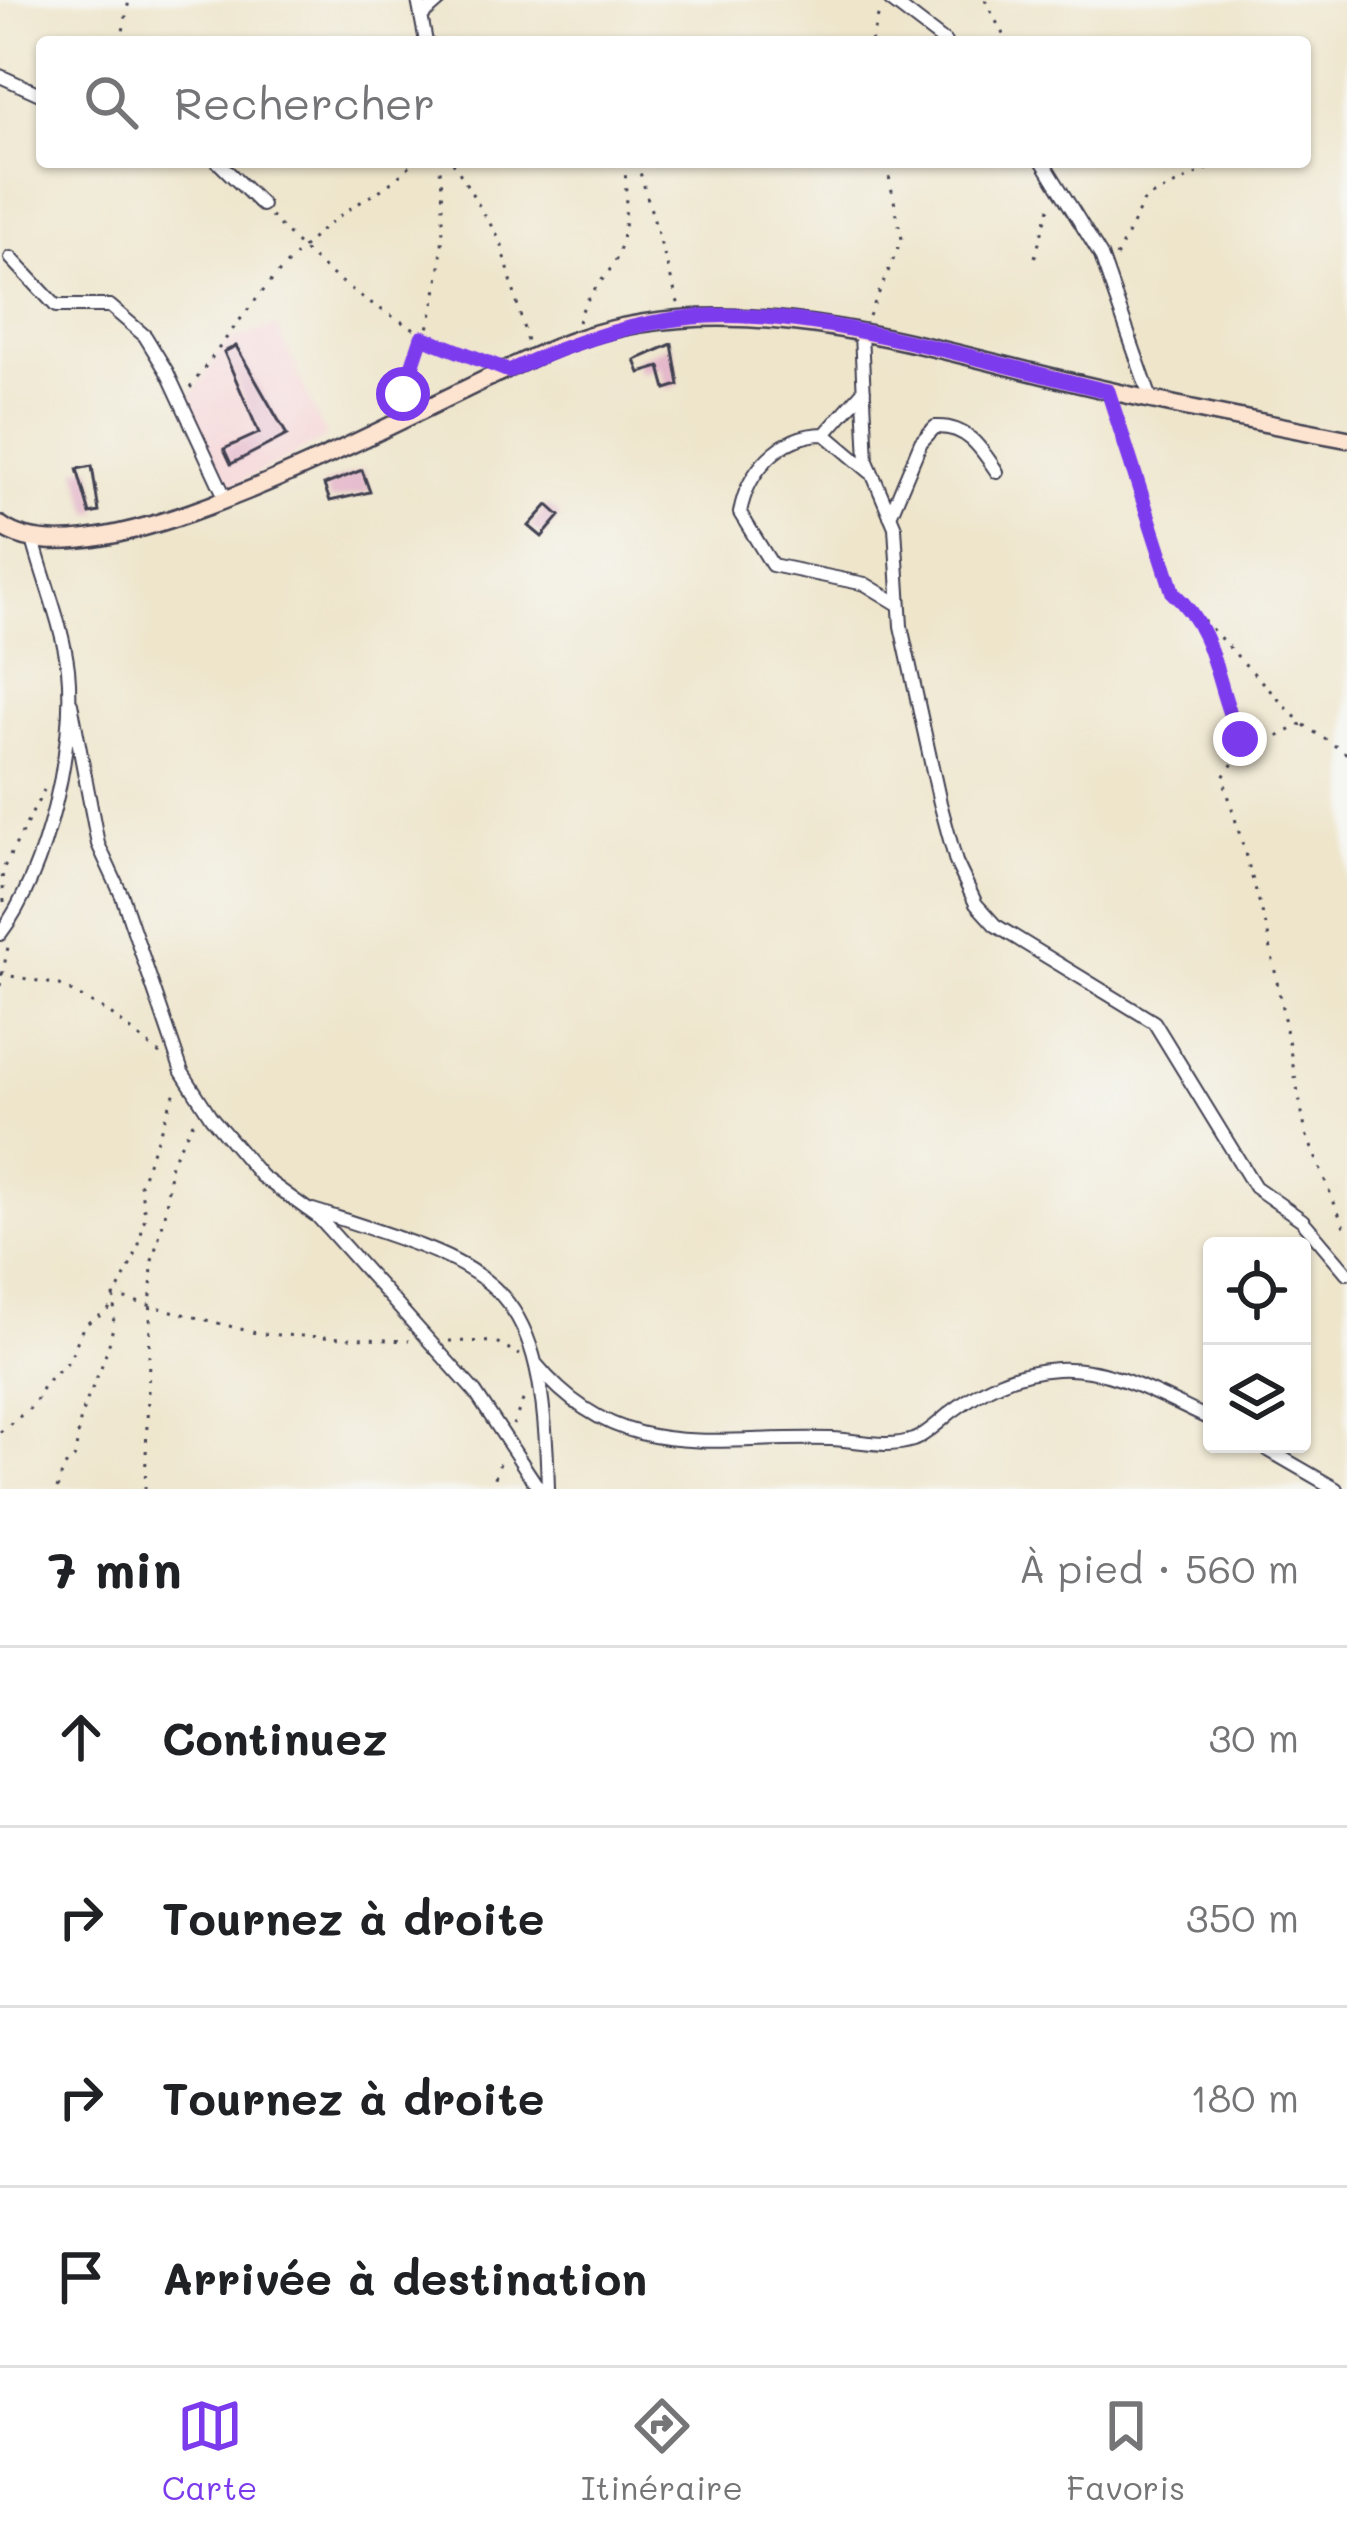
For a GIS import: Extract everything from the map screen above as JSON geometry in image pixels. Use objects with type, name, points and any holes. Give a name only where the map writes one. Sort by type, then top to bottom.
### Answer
[{"type":"street","points":[[421,7],[440,0]]},
{"type":"street","points":[[886,0],[937,36]]},
{"type":"street","points":[[0,76],[36,91]]},
{"type":"street","points":[[224,168],[262,205]]},
{"type":"street","points":[[1047,168],[1107,274],[1152,402]]},
{"type":"street","points":[[11,259],[56,306],[110,306],[145,336],[225,497]]},
{"type":"street","points":[[0,525],[34,543],[74,543],[152,527],[384,429],[573,341],[683,319],[805,323],[1152,402],[1347,440]]},
{"type":"street","points":[[861,334],[873,475],[900,556],[898,604],[956,862],[976,904],[995,925],[1154,1022],[1255,1187],[1303,1220],[1347,1273]]},
{"type":"street","points":[[825,434],[863,390]]},
{"type":"street","points":[[890,516],[921,442],[935,427],[951,426],[969,435],[997,472]]},
{"type":"street","points":[[873,475],[825,434],[809,434],[767,460],[744,492],[740,513],[772,565],[865,584],[898,604]]},
{"type":"street","points":[[34,543],[67,662],[70,703],[98,844],[122,896],[182,1072],[261,1176],[306,1208],[430,1342],[544,1489]]},
{"type":"street","points":[[5,928],[36,864],[61,769],[70,703]]},
{"type":"street","points":[[306,1208],[473,1267],[522,1321],[547,1425],[544,1489]]},
{"type":"street","points":[[536,1364],[564,1397],[593,1419],[686,1442],[832,1439],[888,1445],[916,1439],[989,1383],[1061,1369],[1097,1370],[1203,1416]]},
{"type":"street","points":[[1274,1453],[1336,1489]]},
{"type":"path","points":[[122,36],[129,0]]},
{"type":"path","points":[[873,36],[886,0]]},
{"type":"path","points":[[985,0],[1004,36]]},
{"type":"path","points":[[181,401],[258,293],[340,216],[395,184],[408,168]]},
{"type":"path","points":[[384,429],[415,368],[443,239],[439,168]]},
{"type":"path","points":[[457,168],[501,242],[533,360]]},
{"type":"path","points":[[573,341],[593,285],[616,261],[626,213],[625,168]]},
{"type":"path","points":[[639,168],[683,319]]},
{"type":"path","points":[[861,334],[902,239],[887,168]]},
{"type":"path","points":[[1107,274],[1145,199],[1210,168]]},
{"type":"path","points":[[1035,256],[1057,181]]},
{"type":"path","points":[[262,205],[302,251],[422,337],[509,371]]},
{"type":"path","points":[[1108,391],[1173,593],[1302,724],[1347,754]]},
{"type":"path","points":[[1197,615],[1211,644],[1225,708],[1240,739],[1238,758]]},
{"type":"path","points":[[1302,724],[1238,758],[1223,778],[1267,929],[1306,1134],[1347,1234]]},
{"type":"path","points":[[0,986],[5,928],[2,872],[30,809],[61,769]]},
{"type":"path","points":[[0,1432],[34,1405],[44,1384],[69,1360],[84,1324],[108,1311],[138,1249],[145,1216],[140,1184],[182,1072],[108,1012],[60,985],[2,975]]},
{"type":"path","points":[[145,1489],[152,1261],[165,1216],[167,1176],[201,1102]]},
{"type":"path","points":[[114,1296],[152,1310],[260,1334],[496,1342],[536,1364],[490,1489]]},
{"type":"path","points":[[57,1489],[64,1467],[74,1459],[80,1416],[105,1366],[116,1324],[114,1296]]},
{"type":"shaded area","points":[[277,325],[326,438],[227,489],[187,402],[227,341]]},
{"type":"building","points":[[672,344],[679,385],[666,389],[660,367],[640,373],[635,360]]},
{"type":"building","points":[[236,346],[287,435],[231,464],[224,449],[259,433],[224,352]]},
{"type":"building","points":[[92,466],[99,512],[90,514],[77,469]]},
{"type":"building","points":[[362,470],[370,492],[330,501],[324,485]]},
{"type":"building","points":[[548,505],[560,516],[542,537],[529,526]]},
{"type":"route","points":[[403,394],[422,337],[509,371],[573,341],[695,316],[805,323],[1108,391],[1173,593],[1197,615],[1211,644],[1225,708],[1240,739]]}]
